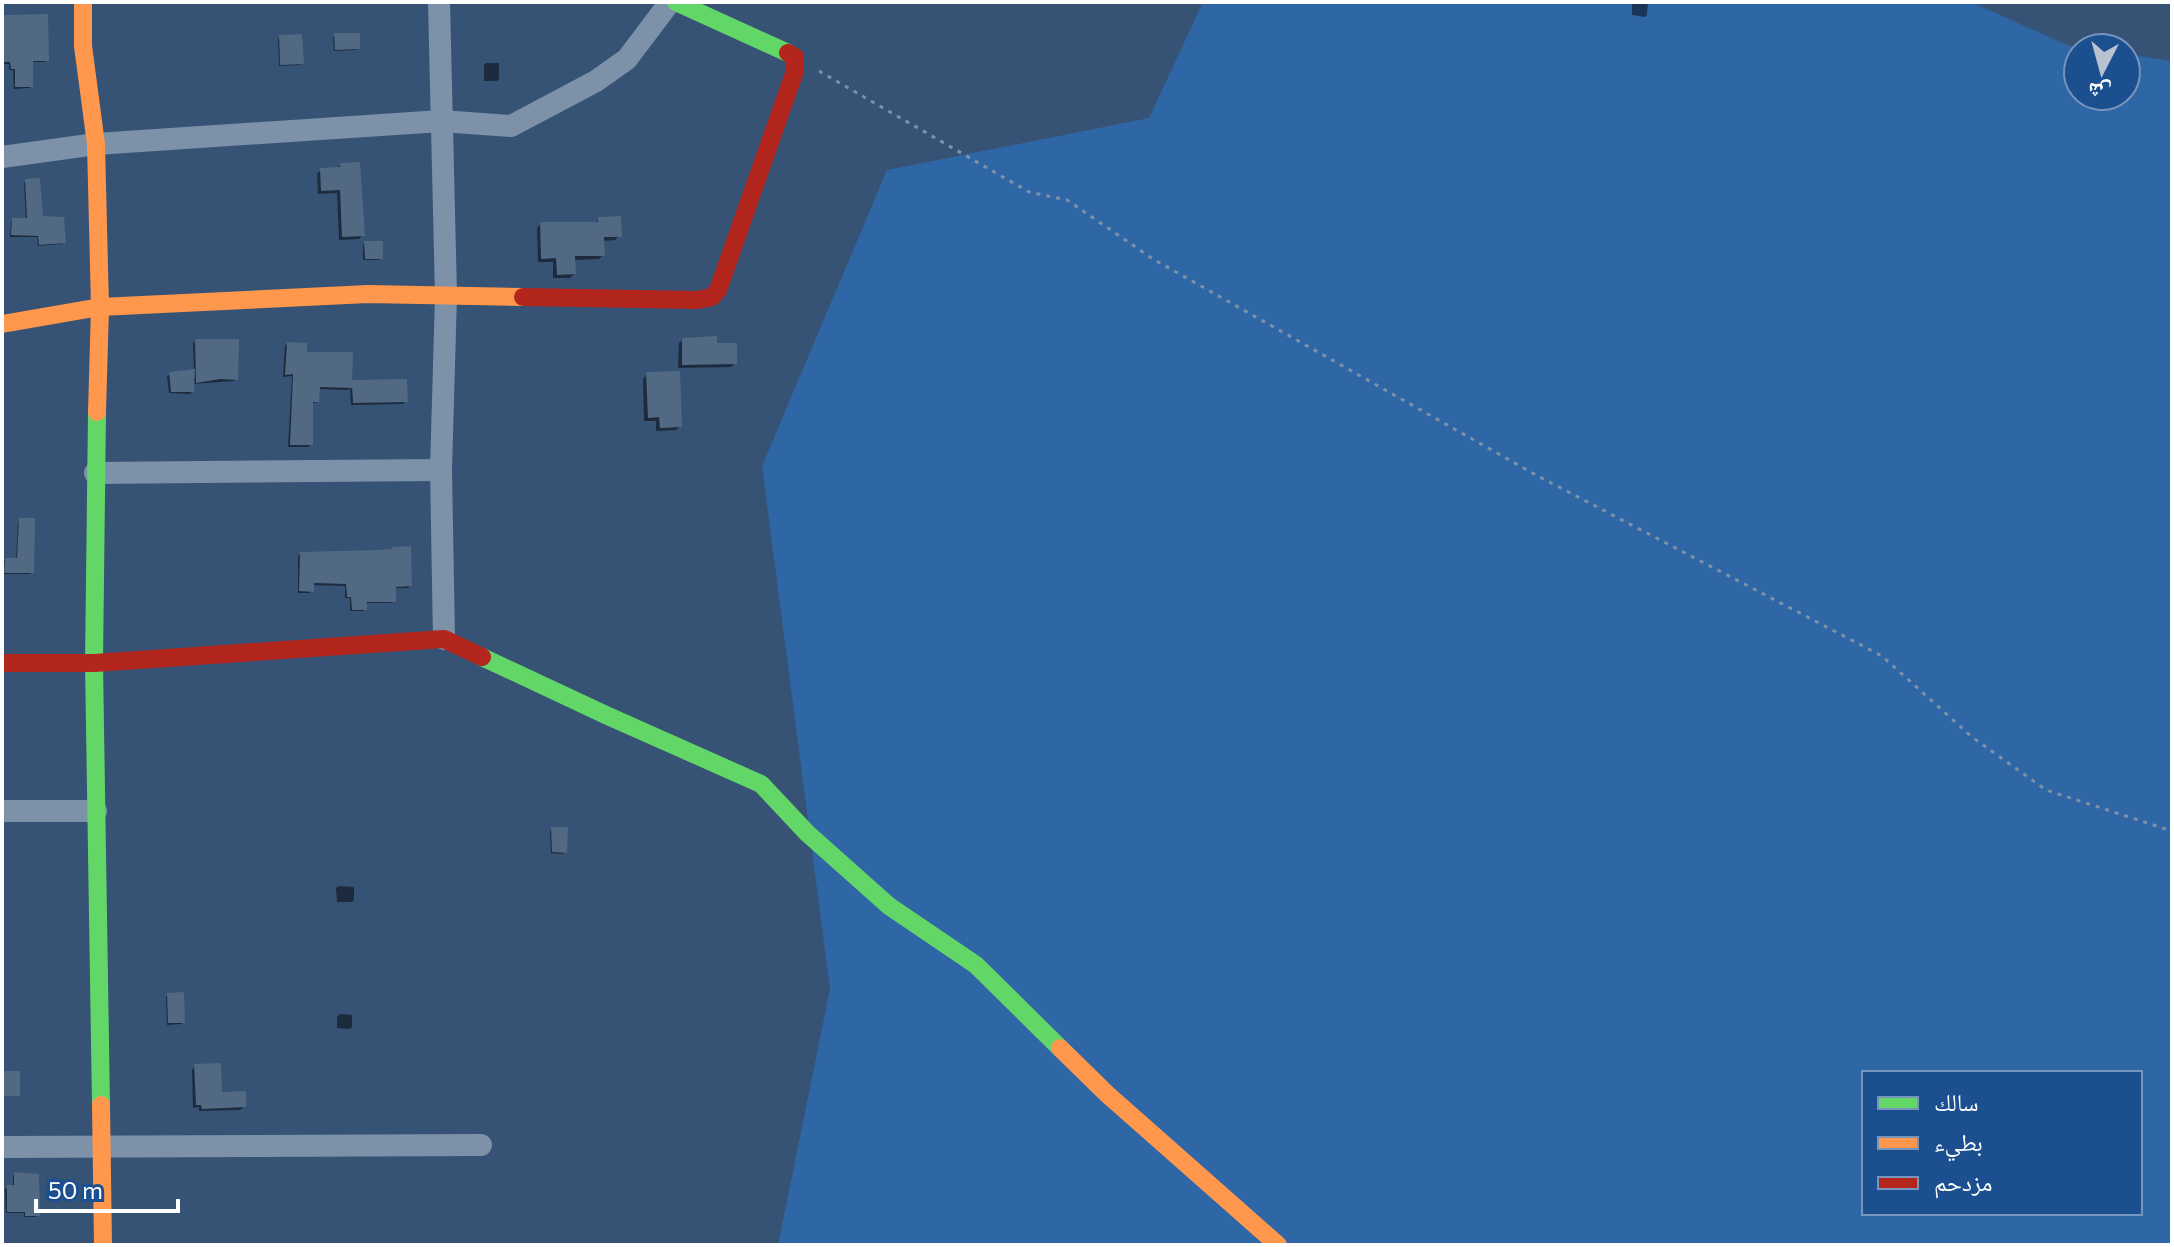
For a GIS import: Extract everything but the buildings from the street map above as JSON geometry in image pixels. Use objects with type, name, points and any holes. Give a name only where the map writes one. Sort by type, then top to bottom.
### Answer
[{"type":"street","points":[[83,2],[83,46],[96,144],[100,307],[94,663],[103,1245]]},
{"type":"street","points":[[439,2],[446,295],[441,470],[444,639]]},
{"type":"street","points":[[2,157],[96,144],[441,121],[511,126],[596,81],[627,59],[673,2],[795,57],[795,71],[718,290],[712,297],[697,300],[368,294],[100,307],[2,324]]},
{"type":"street","points":[[95,473],[441,470]]},
{"type":"street","points":[[2,663],[94,663],[444,639],[761,784],[807,833],[889,906],[976,965],[1107,1094],[1278,1245]]},
{"type":"street","points":[[2,811],[96,811]]},
{"type":"street","points":[[2,1147],[481,1145]]},
{"type":"path","points":[[795,57],[1029,192],[1067,200],[1153,259],[1536,475],[1882,656],[1972,737],[2046,790],[2172,831]]},
{"type":"shaded area","points":[[1203,2],[1971,2],[2062,43],[2062,112],[2142,112],[2142,56],[2172,61],[2172,1245],[778,1245],[830,989],[762,466],[887,170],[1149,118]]},
{"type":"traffic: fast","points":[[676,2],[788,53]]},
{"type":"traffic: fast","points":[[97,412],[94,663],[101,1105]]},
{"type":"traffic: fast","points":[[482,657],[761,784],[807,833],[889,906],[976,965],[1060,1048]]},
{"type":"traffic: slow","points":[[83,2],[83,46],[96,144],[100,307],[97,412]]},
{"type":"traffic: slow","points":[[2,324],[100,307],[368,294],[523,297]]},
{"type":"traffic: slow","points":[[1060,1048],[1107,1094],[1278,1245]]},
{"type":"traffic: slow","points":[[101,1105],[103,1245]]},
{"type":"traffic: jam","points":[[523,297],[697,300],[712,297],[718,290],[795,71],[795,57],[788,53]]},
{"type":"traffic: jam","points":[[2,663],[94,663],[444,639],[482,657]]}]
